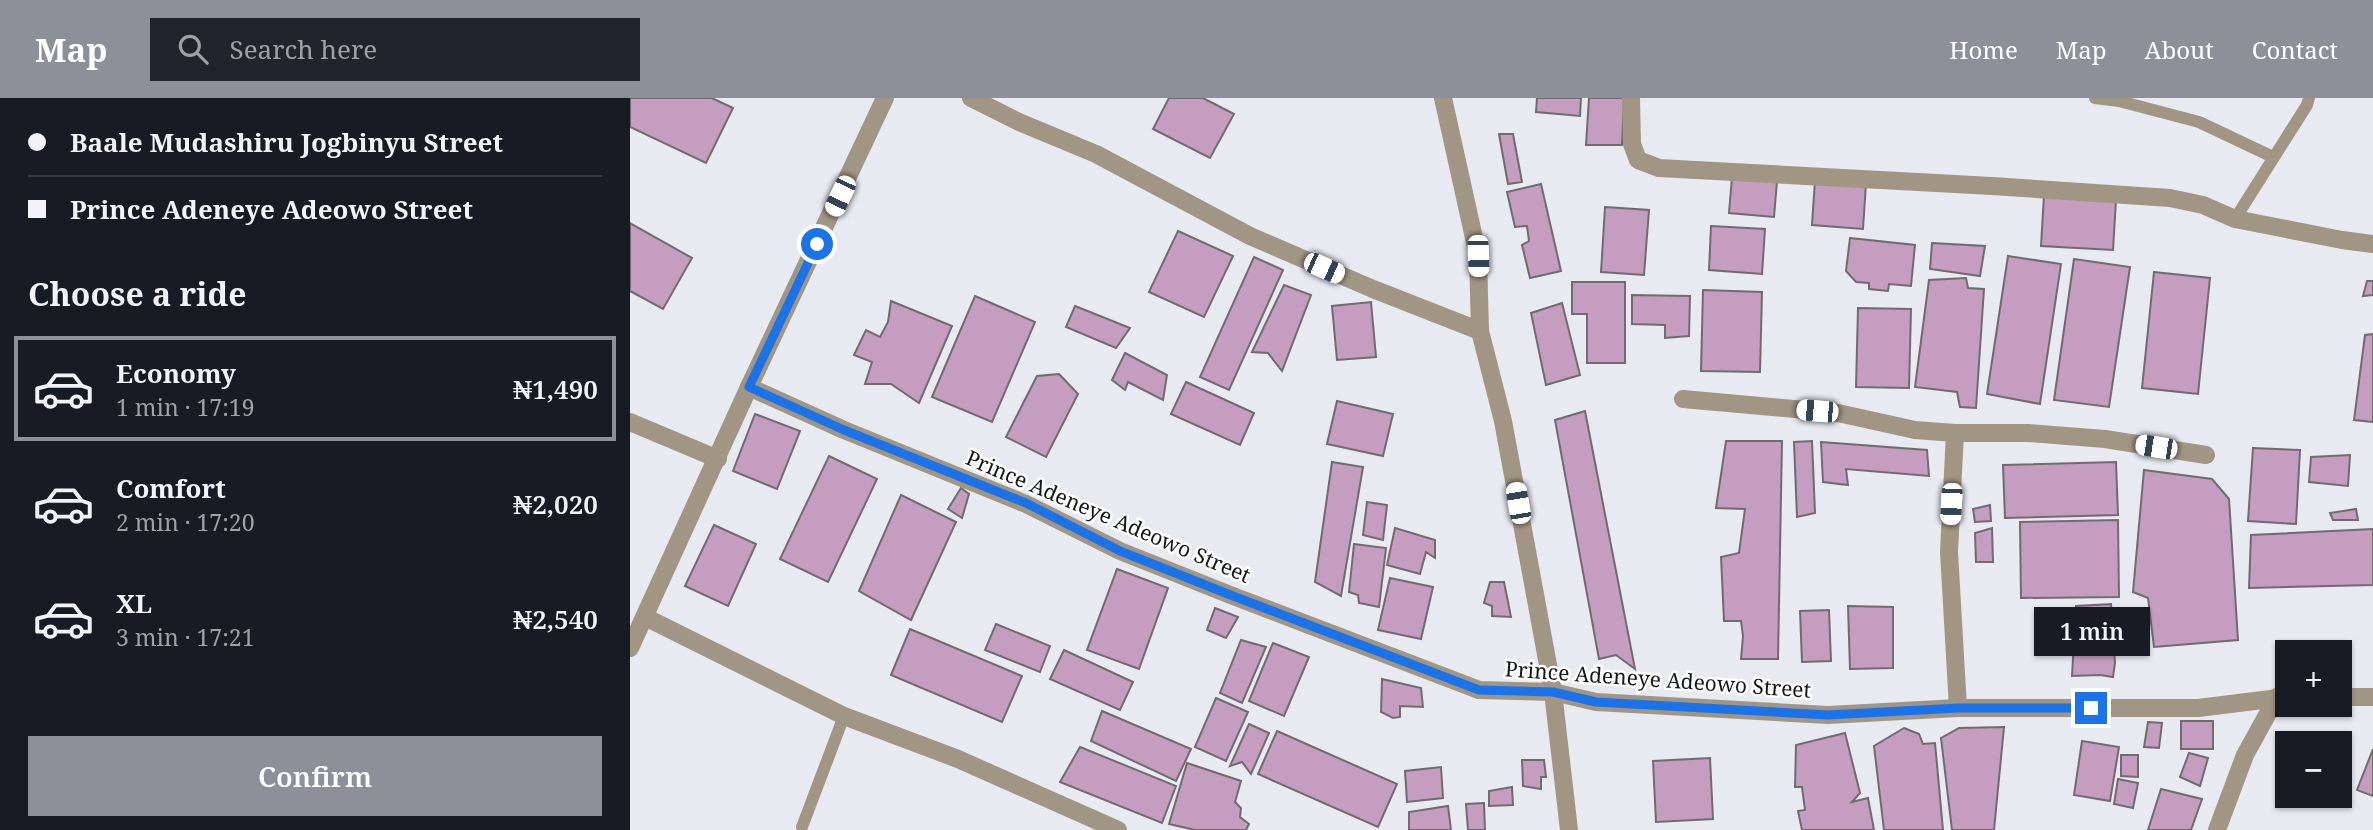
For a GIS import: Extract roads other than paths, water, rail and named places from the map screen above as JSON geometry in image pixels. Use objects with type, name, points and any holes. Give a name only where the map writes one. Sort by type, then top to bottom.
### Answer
[{"type":"street","points":[[630,648],[749,387],[886,98]]},
{"type":"street","points":[[971,98],[1019,122],[1096,154],[1250,236],[1480,331]]},
{"type":"street","points":[[1443,98],[1478,256],[1480,331],[1503,421],[1553,692],[1569,830]]},
{"type":"street","points":[[1631,98],[1632,144],[1639,160],[1659,167],[2170,198],[2203,205],[2235,219],[2373,244]]},
{"type":"street","name":"Prince Adeneye Adeowo Street","points":[[749,387],[844,430],[1026,503],[1120,551],[1479,690],[1553,692],[1596,702],[1828,715],[1958,708],[2198,708],[2275,698]]},
{"type":"street","points":[[1683,399],[1838,413],[1915,430],[2028,433],[2105,439],[2206,456]]},
{"type":"street","points":[[630,422],[718,459]]},
{"type":"street","points":[[1955,433],[1949,552],[1958,708]]},
{"type":"street","points":[[645,617],[844,716],[957,759],[1118,830]]},
{"type":"street","points":[[2352,697],[2373,697]]},
{"type":"street","points":[[2217,830],[2245,755],[2275,708]]},
{"type":"lane","points":[[2095,98],[2119,101],[2199,122],[2273,157]]},
{"type":"lane","points":[[2235,219],[2309,98]]},
{"type":"lane","points":[[802,827],[844,716]]}]
